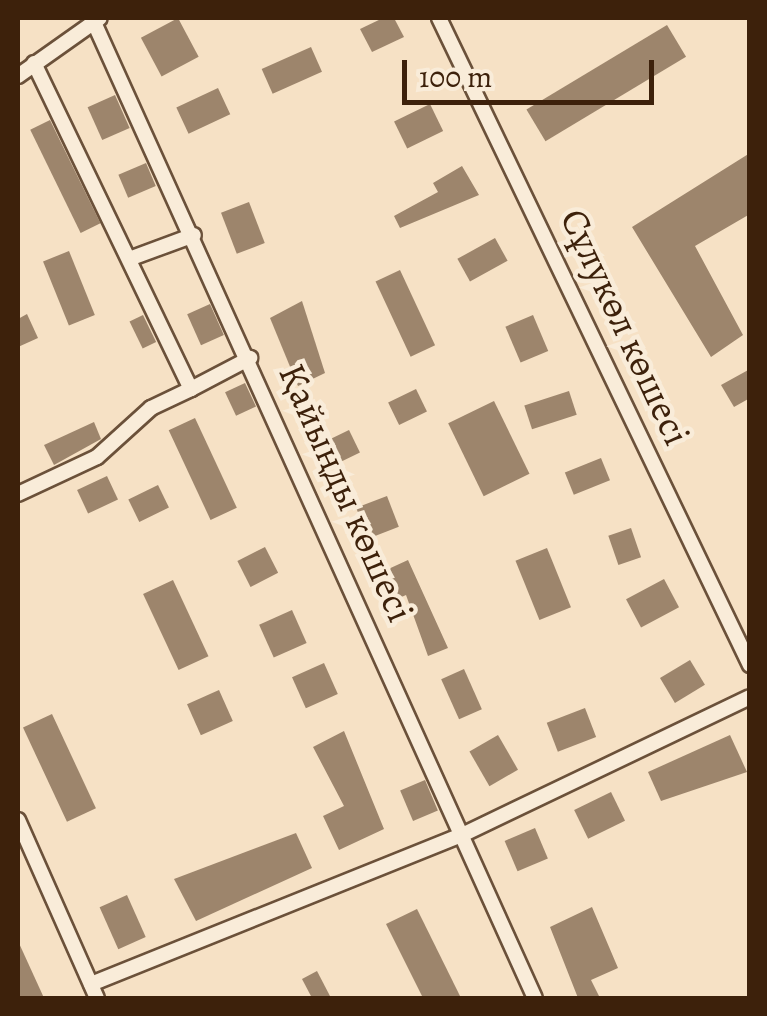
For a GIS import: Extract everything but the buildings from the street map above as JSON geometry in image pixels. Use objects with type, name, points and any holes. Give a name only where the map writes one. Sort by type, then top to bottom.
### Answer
[{"type":"street","name":"Сұлукөл көшесі","points":[[439,18],[750,665]]},
{"type":"street","points":[[18,76],[96,19]]},
{"type":"street","name":"Қайыңды көшесі","points":[[96,19],[535,998]]},
{"type":"street","points":[[34,63],[191,389]]},
{"type":"street","points":[[129,258],[194,234]]},
{"type":"street","points":[[18,494],[97,457],[151,408],[250,358]]},
{"type":"street","points":[[18,820],[94,991],[462,835],[750,697]]}]
